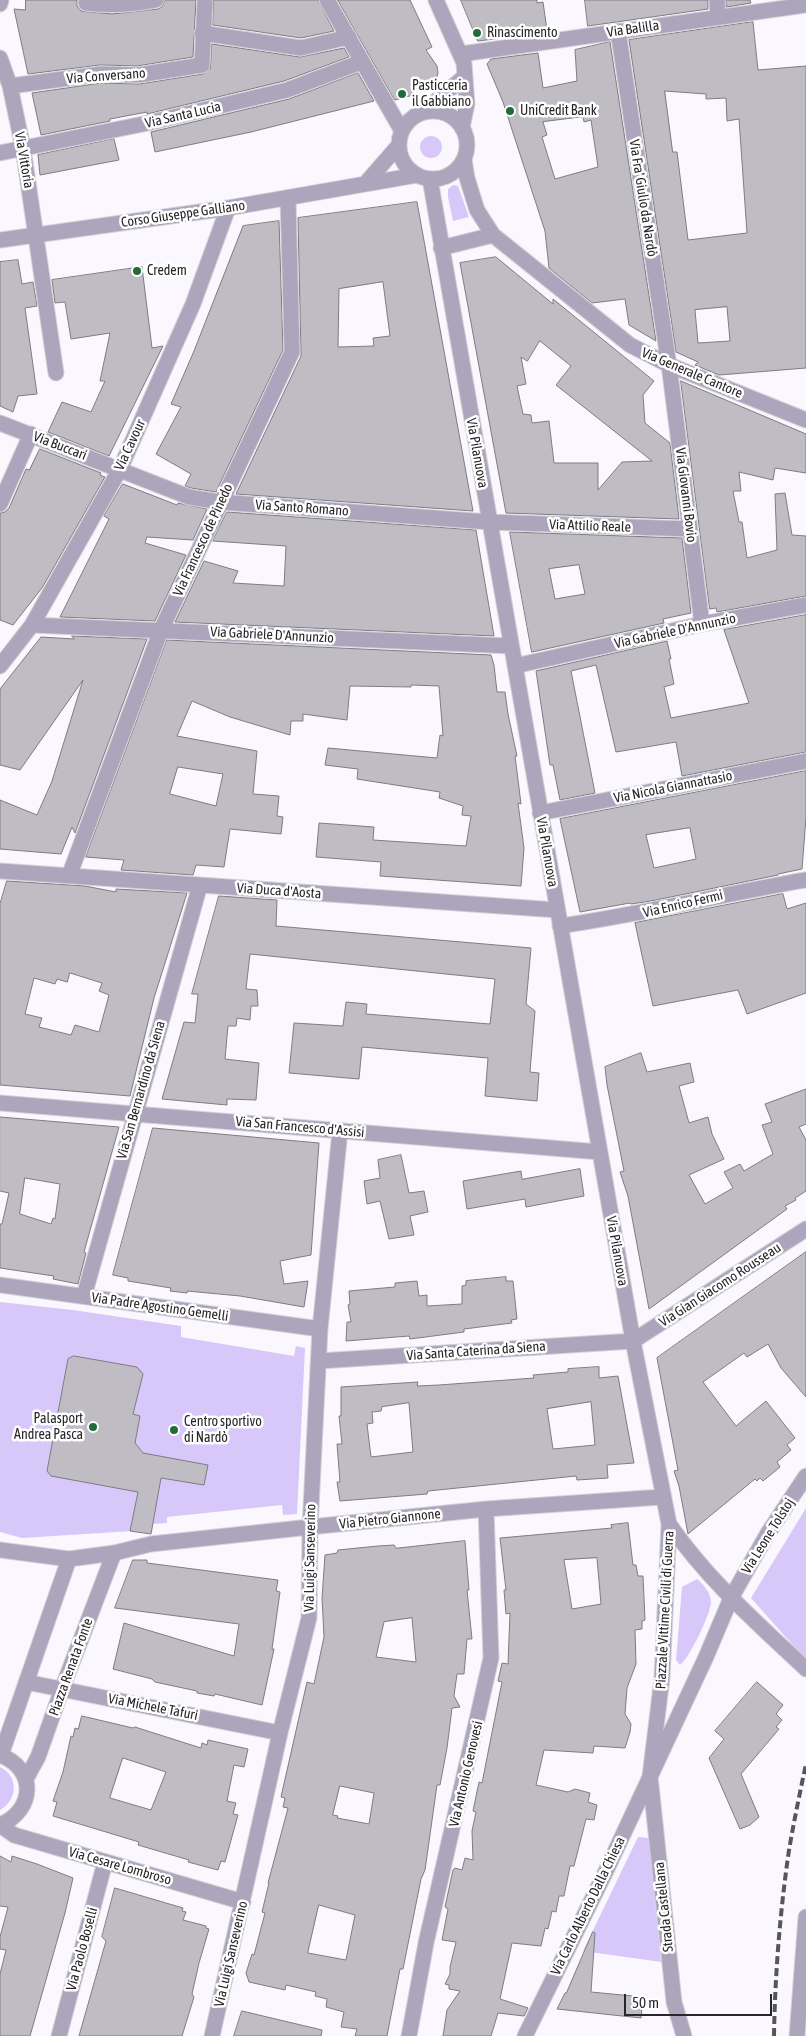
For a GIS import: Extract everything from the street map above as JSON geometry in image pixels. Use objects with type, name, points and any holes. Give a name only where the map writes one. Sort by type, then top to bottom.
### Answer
[{"type":"street","points":[[0,4],[1,0]]},
{"type":"street","points":[[86,3],[110,6],[132,5],[156,0]]},
{"type":"street","points":[[205,0],[202,33],[301,48],[349,37]]},
{"type":"street","points":[[327,0],[349,37],[399,132],[404,162],[423,177],[440,178],[458,168],[464,159],[466,138],[462,128],[454,119],[444,113],[433,111],[422,113]]},
{"type":"street","points":[[436,0],[461,54],[465,71],[467,104],[462,128]]},
{"type":"street","points":[[716,0],[718,17]]},
{"type":"street","name":"Via Balilla","points":[[461,54],[806,5]]},
{"type":"street","name":"Via Fra' Giulio da Nardò","points":[[618,31],[669,365]]},
{"type":"street","name":"Via Conversano","points":[[10,86],[101,74],[138,75],[202,65],[202,33]]},
{"type":"street","name":"Via Vittoria","points":[[0,58],[10,86],[23,148],[56,373]]},
{"type":"street","name":"Via Santa Lucia","points":[[0,153],[148,123],[287,90],[361,62]]},
{"type":"street","points":[[365,184],[399,132],[414,117],[422,113],[464,77]]},
{"type":"street","name":"Via Generale Cantore","points":[[464,159],[466,178],[477,210],[493,235],[630,345],[669,365],[806,420]]},
{"type":"street","name":"Corso Giuseppe Galliano","points":[[0,240],[228,208],[365,184],[423,177]]},
{"type":"street","name":"Via Pilanuova","points":[[423,177],[441,248],[633,1340],[662,1497],[669,1524]]},
{"type":"street","name":"Via Francesco de Pinedo","points":[[69,876],[161,630],[292,352],[288,198]]},
{"type":"street","name":"Via Cavour","points":[[0,666],[7,643],[32,625],[120,469],[193,304],[228,208]]},
{"type":"street","points":[[441,248],[493,235]]},
{"type":"street","name":"Via Giovanni Bovio","points":[[669,365],[702,624]]},
{"type":"street","name":"Via Buccari","points":[[0,423],[120,469]]},
{"type":"street","points":[[0,504],[31,434]]},
{"type":"street","name":"Via Santo Romano","points":[[120,469],[189,497],[220,502],[489,522]]},
{"type":"street","name":"Via Attilio Reale","points":[[489,522],[690,529]]},
{"type":"street","name":"Via Gabriele D'Annunzio","points":[[514,666],[702,624],[806,605]]},
{"type":"street","name":"Via Gabriele D'Annunzio","points":[[32,625],[511,646]]},
{"type":"street","name":"Via Nicola Giannattasio","points":[[540,813],[806,761]]},
{"type":"street","name":"Via Duca d'Aosta","points":[[0,871],[558,910]]},
{"type":"street","name":"Via Enrico Fermi","points":[[560,926],[627,916],[726,894],[806,880]]},
{"type":"street","name":"Via San Bernardino da Siena","points":[[84,1296],[134,1113],[200,885]]},
{"type":"street","name":"Via San Francesco d'Assisi","points":[[0,1103],[600,1152]]},
{"type":"street","name":"Via Luigi Sanseverino","points":[[212,2036],[280,1732],[309,1618],[310,1527],[320,1329],[340,1131]]},
{"type":"street","name":"Via Gian Giacomo Rousseau","points":[[633,1340],[806,1229]]},
{"type":"street","name":"Via Padre Agostino Gemelli","points":[[0,1285],[320,1329]]},
{"type":"street","name":"Via Santa Caterina da Siena","points":[[319,1361],[633,1340]]},
{"type":"street","name":"Via Leone Tolstoj","points":[[731,1598],[768,1533],[806,1476]]},
{"type":"street","name":"Via Pietro Giannone","points":[[0,1550],[68,1559],[114,1553],[151,1544],[310,1527],[486,1509],[662,1497]]},
{"type":"street","name":"Via Antonio Genovesi","points":[[409,2036],[426,1943],[491,1658],[486,1509]]},
{"type":"street","name":"Piazzale Vittime Civili di Guerra","points":[[650,1776],[731,1598],[684,1546],[669,1524]]},
{"type":"street","name":"Piazzale Vittime Civili di Guerra","points":[[650,1776],[662,1678],[669,1524]]},
{"type":"street","name":"Piazza Renata Fonte","points":[[0,1825],[11,1820],[20,1812],[26,1802],[26,1779],[38,1757],[114,1553]]},
{"type":"street","points":[[26,1779],[20,1768],[12,1760],[0,1755],[68,1559]]},
{"type":"street","points":[[731,1598],[806,1670]]},
{"type":"street","name":"Via Michele Tafuri","points":[[26,1682],[280,1732]]},
{"type":"street","name":"Via Carlo Alberto Dalla Chiesa","points":[[525,2036],[606,1871],[650,1776]]},
{"type":"street","name":"Strada Castellana","points":[[650,1776],[674,2002],[684,2036]]},
{"type":"street","name":"Via Cesare Lombroso","points":[[0,1825],[14,1835],[243,1902]]},
{"type":"street","name":"Via Paolo Boselli","points":[[59,2036],[105,1862]]},
{"type":"street","points":[[797,2036],[806,1917]]},
{"type":"shaded area","points":[[431,136],[439,139],[442,147],[439,155],[431,158],[423,155],[420,147],[423,139]]},
{"type":"shaded area","points":[[453,185],[458,186],[469,217],[453,221],[448,189]]},
{"type":"shaded area","name":"Centro sportivo di Nardò","points":[[0,1302],[73,1310],[181,1326],[181,1337],[294,1356],[296,1346],[305,1348],[297,1514],[283,1515],[282,1505],[167,1517],[167,1523],[153,1524],[152,1531],[149,1534],[132,1531],[22,1538],[0,1532]]},
{"type":"shaded area","points":[[806,1508],[806,1660],[751,1598]]},
{"type":"shaded area","points":[[697,1579],[710,1595],[710,1608],[694,1645],[680,1665],[676,1660],[682,1587]]},
{"type":"shaded area","points":[[0,1767],[11,1776],[14,1788],[10,1800],[0,1810]]},
{"type":"shaded area","points":[[638,1837],[649,1838],[661,1962],[583,1951]]},
{"type":"building","points":[[26,0],[77,0],[77,6],[81,11],[112,14],[158,9],[162,7],[165,0],[196,0],[193,57],[137,66],[100,65],[28,74],[14,9],[25,10]]},
{"type":"building","points":[[214,0],[318,0],[334,31],[301,38],[213,25]]},
{"type":"building","points":[[338,0],[410,0],[432,47],[426,50],[437,66],[436,80],[428,86],[411,90],[413,95],[395,100]]},
{"type":"building","points":[[461,0],[537,0],[537,3],[543,2],[547,30],[535,32],[535,34],[478,41]]},
{"type":"building","points":[[585,0],[708,0],[708,9],[588,26]]},
{"type":"building","points":[[726,0],[750,0],[751,3],[727,7]]},
{"type":"building","points":[[753,22],[758,70],[806,66],[806,368],[719,375],[695,365],[698,362],[676,352],[629,40]],"holes":[[[665,91],[706,94],[706,99],[726,98],[727,121],[739,119],[747,233],[688,240],[677,152],[673,152]],[[727,307],[730,341],[698,343],[695,310]]]},
{"type":"building","points":[[610,42],[656,341],[629,325],[625,299],[592,303],[549,268],[545,231],[503,102],[487,64],[491,59],[538,53],[543,88],[577,81],[575,50]],"holes":[[[583,117],[584,122],[591,120],[598,167],[555,179],[542,137],[547,135],[543,122]]]},
{"type":"building","points":[[212,44],[300,57],[344,48],[349,57],[284,81],[147,114],[147,112],[110,119],[110,121],[41,135],[32,93],[101,83],[139,84],[203,74],[210,69]]},
{"type":"building","points":[[358,73],[374,101],[251,132],[155,152],[151,132],[289,99]]},
{"type":"building","points":[[114,139],[119,160],[40,175],[38,155]]},
{"type":"building","points":[[417,202],[473,511],[236,494],[301,356],[298,218]],"holes":[[[383,282],[390,336],[373,338],[374,346],[338,347],[339,289]]]},
{"type":"building","points":[[279,221],[283,350],[216,492],[185,486],[191,474],[156,454],[181,407],[171,404],[243,226]]},
{"type":"building","points":[[496,257],[553,304],[553,299],[654,381],[643,395],[645,423],[670,443],[679,519],[506,513],[460,263]],"holes":[[[540,341],[571,366],[556,385],[652,461],[622,462],[598,490],[598,463],[554,463],[549,421],[532,423],[531,415],[523,414],[517,386],[526,384],[521,357],[527,361]]]},
{"type":"building","points":[[18,260],[22,284],[33,282],[37,306],[25,308],[37,394],[18,396],[13,412],[0,406],[0,262]]},
{"type":"building","points":[[142,267],[152,348],[163,346],[109,456],[48,432],[62,402],[91,412],[105,381],[100,381],[110,333],[71,339],[65,302],[55,303],[52,280]]},
{"type":"building","points":[[681,381],[806,434],[806,473],[775,468],[773,480],[739,472],[741,491],[733,491],[739,522],[742,522],[747,558],[777,550],[775,494],[785,493],[792,535],[806,536],[806,596],[717,612],[716,608],[710,609]]},
{"type":"building","points":[[40,449],[101,473],[100,475],[105,477],[42,588],[13,625],[0,620],[0,513],[5,512],[9,508],[26,469],[29,470]]},
{"type":"building","points":[[123,484],[177,505],[178,503],[207,509],[193,540],[147,537],[145,543],[186,555],[155,621],[60,617],[109,519],[104,516]]},
{"type":"building","points":[[227,512],[476,530],[494,636],[175,622],[204,561],[238,571],[233,583],[284,586],[286,546],[213,541]]},
{"type":"building","points":[[510,532],[682,538],[691,613],[663,619],[664,623],[532,652]],"holes":[[[579,565],[585,594],[555,599],[549,569]]]},
{"type":"building","points":[[806,615],[806,752],[682,776],[676,742],[616,752],[596,665],[571,671],[595,793],[560,800],[553,765],[550,765],[536,671],[667,641],[674,684],[664,687],[671,718],[749,703],[724,630]]},
{"type":"building","points":[[72,636],[147,639],[75,833],[72,827],[61,854],[0,849],[0,800],[37,815],[52,781],[83,680],[20,770],[0,765],[0,689],[41,637],[74,639]]},
{"type":"building","points":[[167,640],[491,655],[497,692],[505,692],[517,756],[515,756],[521,804],[518,803],[524,848],[521,886],[380,876],[381,862],[316,857],[319,823],[374,827],[373,840],[466,846],[471,816],[462,815],[463,806],[439,798],[440,792],[357,779],[358,769],[325,765],[328,748],[437,758],[440,735],[443,736],[439,686],[350,686],[347,720],[303,714],[303,721],[291,721],[290,735],[230,717],[192,701],[177,736],[257,751],[253,794],[279,796],[277,816],[283,817],[281,834],[230,829],[224,867],[196,865],[193,875],[121,870],[124,860],[86,857]],"holes":[[[178,767],[223,774],[216,806],[170,794]]]},
{"type":"building","points":[[806,771],[806,817],[802,869],[651,901],[580,912],[560,819]],"holes":[[[690,828],[696,859],[654,868],[646,835]]]},
{"type":"building","points":[[7,881],[85,886],[116,892],[116,889],[187,893],[154,998],[130,1096],[0,1085],[0,904]],"holes":[[[70,973],[102,983],[99,991],[109,995],[99,1032],[75,1025],[71,1035],[39,1027],[42,1018],[25,1014],[34,978],[55,984],[57,979],[67,982]]]},
{"type":"building","points":[[783,894],[787,909],[806,903],[806,993],[747,1014],[738,990],[653,1006],[635,923]]},
{"type":"building","points":[[219,896],[277,900],[276,926],[531,948],[526,1004],[535,1011],[530,1072],[539,1073],[537,1101],[485,1096],[488,1058],[362,1047],[359,1079],[289,1073],[294,1023],[343,1026],[346,1002],[367,1004],[366,1014],[490,1024],[495,979],[250,954],[246,989],[257,990],[258,1006],[251,1006],[250,1020],[237,1018],[236,1026],[228,1026],[225,1059],[259,1063],[256,1100],[227,1099],[227,1105],[162,1099],[184,1022],[195,1023],[198,994],[192,994]]},
{"type":"building","points":[[641,1053],[647,1072],[690,1063],[694,1082],[679,1086],[689,1123],[708,1117],[712,1134],[724,1159],[689,1175],[705,1204],[733,1188],[724,1172],[740,1164],[744,1171],[773,1154],[762,1125],[772,1122],[765,1104],[806,1089],[806,1124],[799,1127],[806,1140],[806,1191],[795,1198],[796,1200],[785,1206],[787,1209],[649,1309],[628,1196],[620,1172],[624,1171],[605,1067]]},
{"type":"building","points":[[0,1117],[119,1127],[84,1252],[86,1253],[78,1284],[53,1279],[54,1276],[0,1268],[0,1224],[2,1224],[9,1193],[0,1191]],"holes":[[[25,1178],[60,1184],[55,1219],[53,1218],[51,1224],[20,1214]]]},
{"type":"building","points":[[153,1128],[319,1143],[311,1255],[280,1261],[284,1284],[308,1281],[304,1307],[240,1296],[170,1291],[171,1288],[128,1281],[128,1278],[113,1275]]},
{"type":"building","points":[[401,1155],[409,1193],[424,1191],[428,1212],[410,1216],[414,1235],[389,1239],[380,1201],[367,1204],[364,1181],[380,1178],[378,1160]]},
{"type":"building","points":[[580,1169],[584,1196],[526,1207],[525,1199],[467,1209],[463,1181],[521,1171],[522,1179]]},
{"type":"building","points":[[806,1252],[806,1397],[781,1368],[768,1344],[747,1357],[744,1353],[703,1382],[736,1426],[766,1401],[795,1438],[787,1445],[791,1450],[777,1462],[780,1467],[763,1481],[760,1478],[757,1481],[755,1479],[688,1534],[679,1486],[674,1471],[678,1470],[657,1358]]},
{"type":"building","points":[[506,1277],[506,1281],[513,1281],[517,1319],[511,1320],[512,1323],[464,1329],[464,1332],[410,1339],[409,1336],[346,1341],[347,1322],[351,1322],[348,1305],[350,1304],[349,1291],[395,1287],[395,1283],[417,1281],[419,1296],[427,1295],[427,1306],[462,1304],[462,1286],[466,1285],[466,1281]]},
{"type":"building","name":"Palasport Andrea Pasca","points":[[74,1356],[137,1367],[143,1374],[133,1414],[140,1416],[135,1443],[143,1453],[208,1465],[204,1485],[161,1478],[151,1534],[130,1531],[138,1492],[51,1476],[47,1471],[68,1359]]},
{"type":"building","points":[[599,1367],[599,1378],[618,1376],[634,1463],[607,1465],[608,1478],[577,1480],[576,1476],[428,1491],[427,1494],[340,1501],[337,1482],[340,1482],[337,1444],[342,1444],[339,1416],[341,1416],[341,1387],[418,1382],[417,1386],[439,1385],[534,1378],[533,1375],[568,1372],[568,1369]],"holes":[[[591,1402],[595,1445],[553,1449],[547,1409]],[[409,1403],[413,1452],[371,1457],[367,1424],[373,1423],[372,1412],[381,1411],[382,1407]]]},
{"type":"building","points":[[628,1523],[633,1565],[636,1565],[638,1576],[643,1576],[645,1620],[642,1621],[642,1629],[635,1630],[636,1664],[627,1688],[625,1714],[631,1724],[625,1748],[594,1746],[593,1753],[544,1750],[536,1785],[568,1792],[575,1789],[590,1793],[588,1802],[597,1805],[594,1820],[586,1819],[574,1866],[570,1866],[564,1896],[559,1896],[556,1912],[552,1911],[548,1929],[545,1928],[541,1946],[512,1943],[500,1999],[528,2008],[524,2016],[498,2013],[491,2036],[443,2036],[447,2010],[460,1991],[449,1989],[449,1985],[445,1984],[450,1974],[456,1942],[442,1940],[448,1909],[445,1907],[453,1870],[455,1868],[462,1870],[465,1858],[473,1860],[472,1831],[476,1812],[473,1811],[479,1782],[482,1783],[502,1682],[498,1681],[502,1663],[508,1664],[510,1613],[506,1614],[504,1590],[506,1590],[500,1538],[612,1528],[611,1525]],"holes":[[[597,1558],[601,1604],[572,1609],[564,1560]]]},
{"type":"building","points":[[465,1541],[472,1639],[467,1639],[464,1674],[457,1674],[454,1696],[460,1707],[452,1708],[440,1785],[437,1785],[425,1870],[421,1879],[403,1969],[400,1969],[387,2036],[355,2036],[357,2029],[341,2027],[344,2012],[326,2007],[327,1999],[315,1996],[316,1992],[286,1985],[285,1990],[249,1982],[246,1973],[252,1954],[254,1955],[265,1913],[262,1912],[268,1883],[288,1808],[283,1807],[285,1798],[281,1797],[307,1682],[314,1684],[324,1637],[322,1598],[325,1555],[337,1553],[338,1550],[378,1546],[394,1545],[396,1548]],"holes":[[[412,1618],[416,1662],[376,1657],[384,1622]],[[340,1786],[374,1793],[369,1824],[337,1818],[338,1816],[333,1815]],[[319,1905],[355,1915],[346,1960],[308,1953]]]},
{"type":"building","points":[[133,1560],[147,1560],[147,1563],[278,1580],[276,1591],[280,1592],[272,1649],[274,1649],[262,1705],[215,1694],[214,1696],[197,1693],[197,1691],[155,1682],[152,1679],[113,1669],[124,1623],[234,1656],[239,1624],[115,1608]]},
{"type":"building","points":[[757,1682],[783,1705],[776,1714],[782,1720],[776,1727],[779,1729],[741,1774],[759,1817],[750,1825],[740,1829],[709,1758],[724,1739],[715,1731]]},
{"type":"building","points":[[82,1716],[135,1727],[201,1748],[202,1743],[207,1745],[208,1740],[248,1749],[244,1767],[234,1765],[227,1801],[236,1803],[233,1814],[238,1815],[225,1862],[221,1861],[218,1870],[138,1845],[139,1842],[53,1816],[57,1802],[53,1801],[63,1772],[71,1736],[73,1737],[75,1728],[78,1729]],"holes":[[[123,1758],[166,1772],[151,1810],[110,1798]]]},
{"type":"building","points":[[0,1856],[11,1862],[12,1856],[73,1878],[30,2036],[0,2036],[0,1974],[6,1950],[0,1949],[0,1937],[8,1907],[0,1906]]},
{"type":"building","points":[[115,1888],[183,1908],[182,1911],[186,1912],[183,1920],[206,1926],[209,1929],[192,1994],[194,1997],[182,2036],[79,2036],[106,1941],[102,1937]]},
{"type":"building","points":[[593,1932],[595,1933],[591,1992],[643,1997],[641,2018],[557,2009]]},
{"type":"building","points":[[242,2011],[322,2030],[321,2036],[234,2036]]},
{"type":"railway","points":[[774,2036],[783,1896],[789,1850],[806,1764]]},
{"type":"place","name":"Rinascimento","points":[[477,33]]},
{"type":"place","name":"Pasticceria il Gabbiano","points":[[402,94]]},
{"type":"place","name":"UniCredit Bank","points":[[510,111]]},
{"type":"place","name":"Credem","points":[[137,271]]},
{"type":"place","name":"Palasport Andrea Pasca","points":[[93,1427]]},
{"type":"place","name":"Centro sportivo di Nardò","points":[[174,1430]]}]
